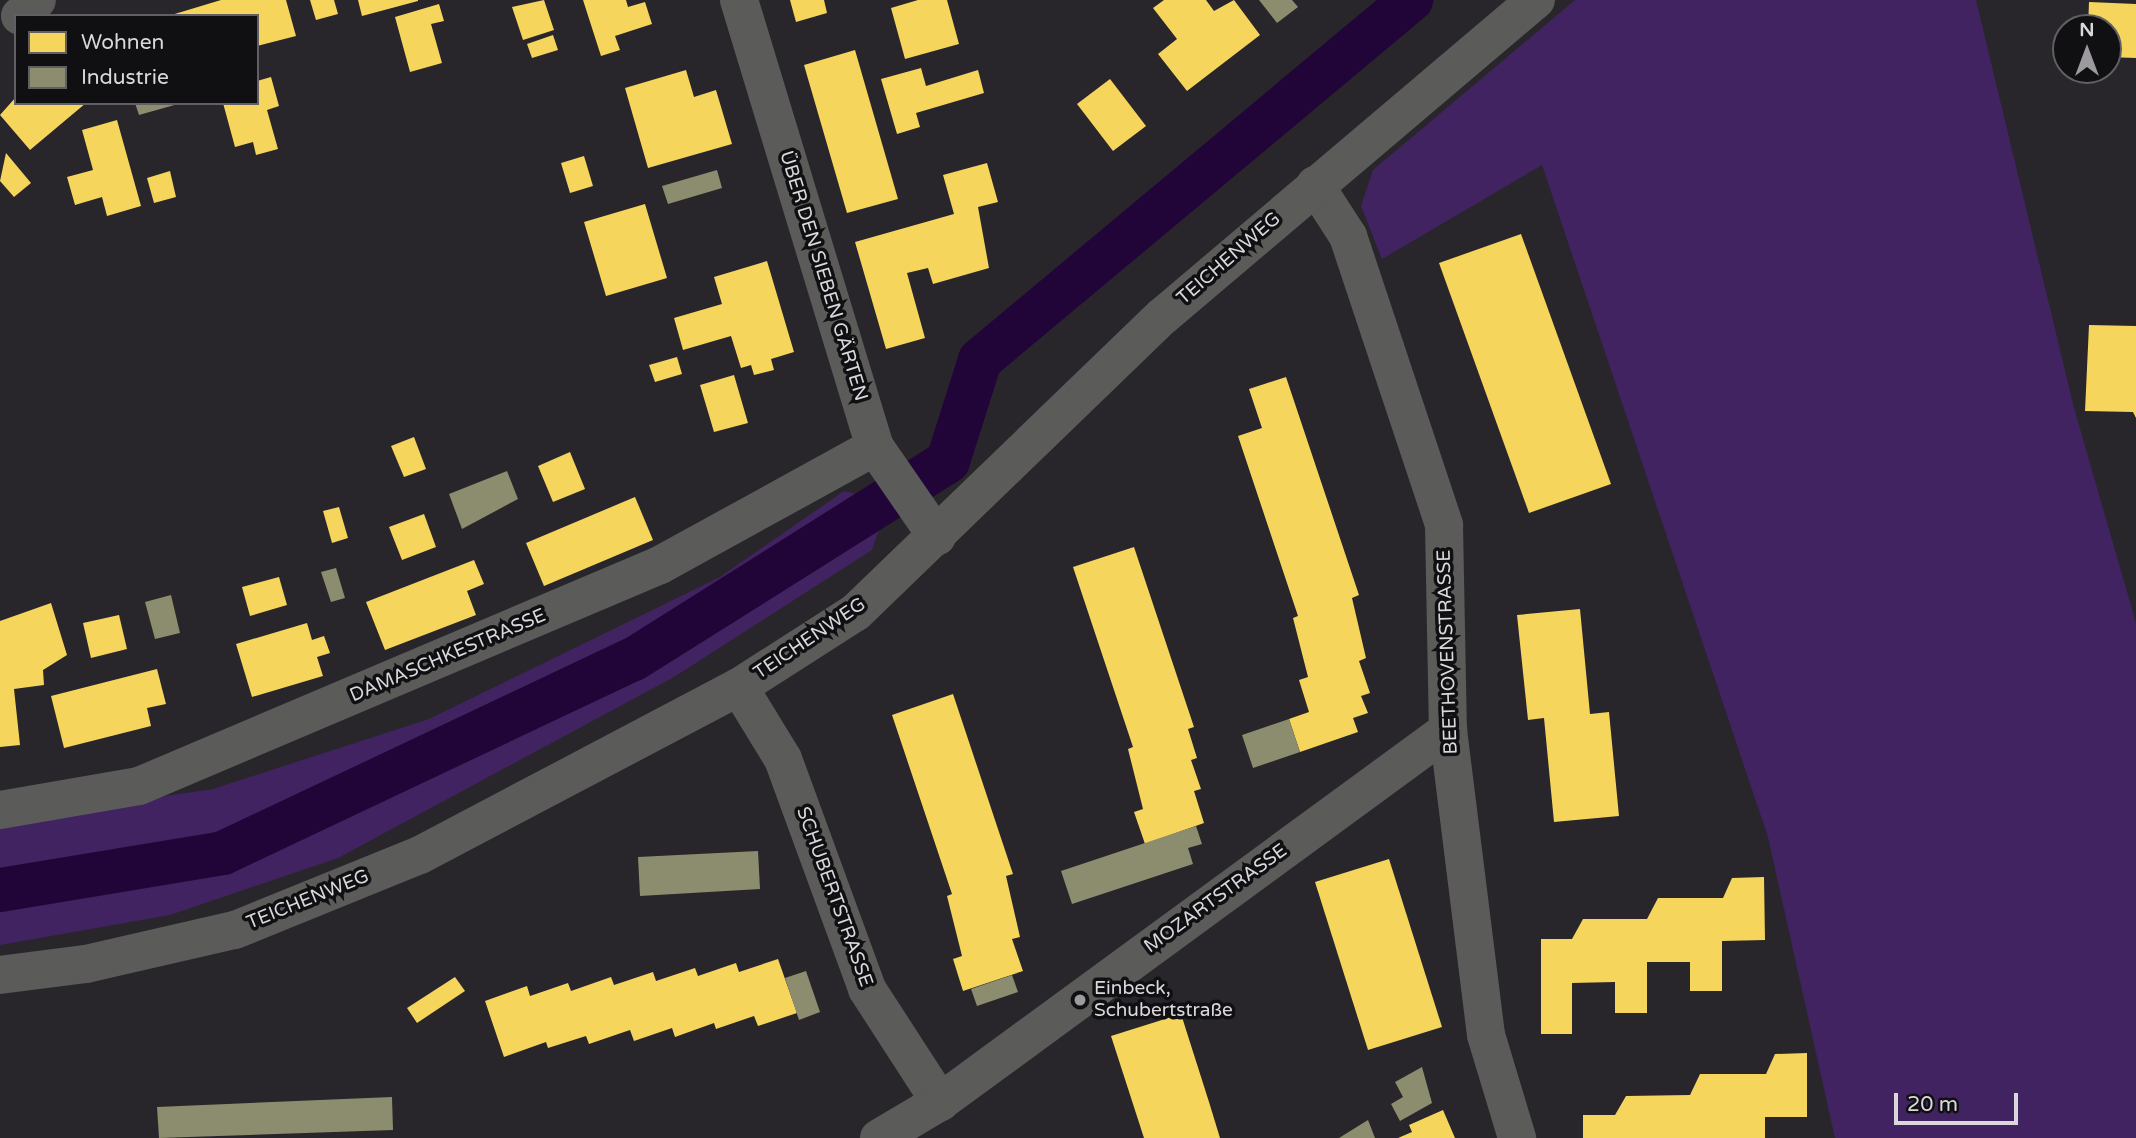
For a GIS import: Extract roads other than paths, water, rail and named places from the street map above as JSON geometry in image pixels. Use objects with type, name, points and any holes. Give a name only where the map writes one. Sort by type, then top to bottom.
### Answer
[{"type":"street","points":[[22,14],[37,0]]},
{"type":"street","name":"ÜBER DEN SIEBEN GÄRTEN","points":[[739,0],[876,448],[936,536]]},
{"type":"street","name":"TEICHENWEG","points":[[0,975],[86,964],[235,930],[420,855],[739,687],[856,612],[1163,316],[1536,0]]},
{"type":"street","points":[[0,34],[14,22]]},
{"type":"street","name":"BEETHOVENSTRASSE","points":[[1315,185],[1348,236],[1444,525],[1448,730],[1486,1035],[1517,1138]]},
{"type":"street","name":"DAMASCHKESTRASSE","points":[[0,810],[139,786],[660,565],[876,448]]},
{"type":"street","name":"SCHUBERTSTRASSE","points":[[739,687],[782,759],[867,989],[940,1102]]},
{"type":"street","name":"MOZARTSTRASSE","points":[[879,1138],[940,1102],[1448,730]]},
{"type":"waterway","points":[[0,890],[223,853],[634,659],[948,461],[980,360],[1411,0]]},
{"type":"place","name":"Einbeck, Schubertstraße","points":[[1080,1000]]}]
